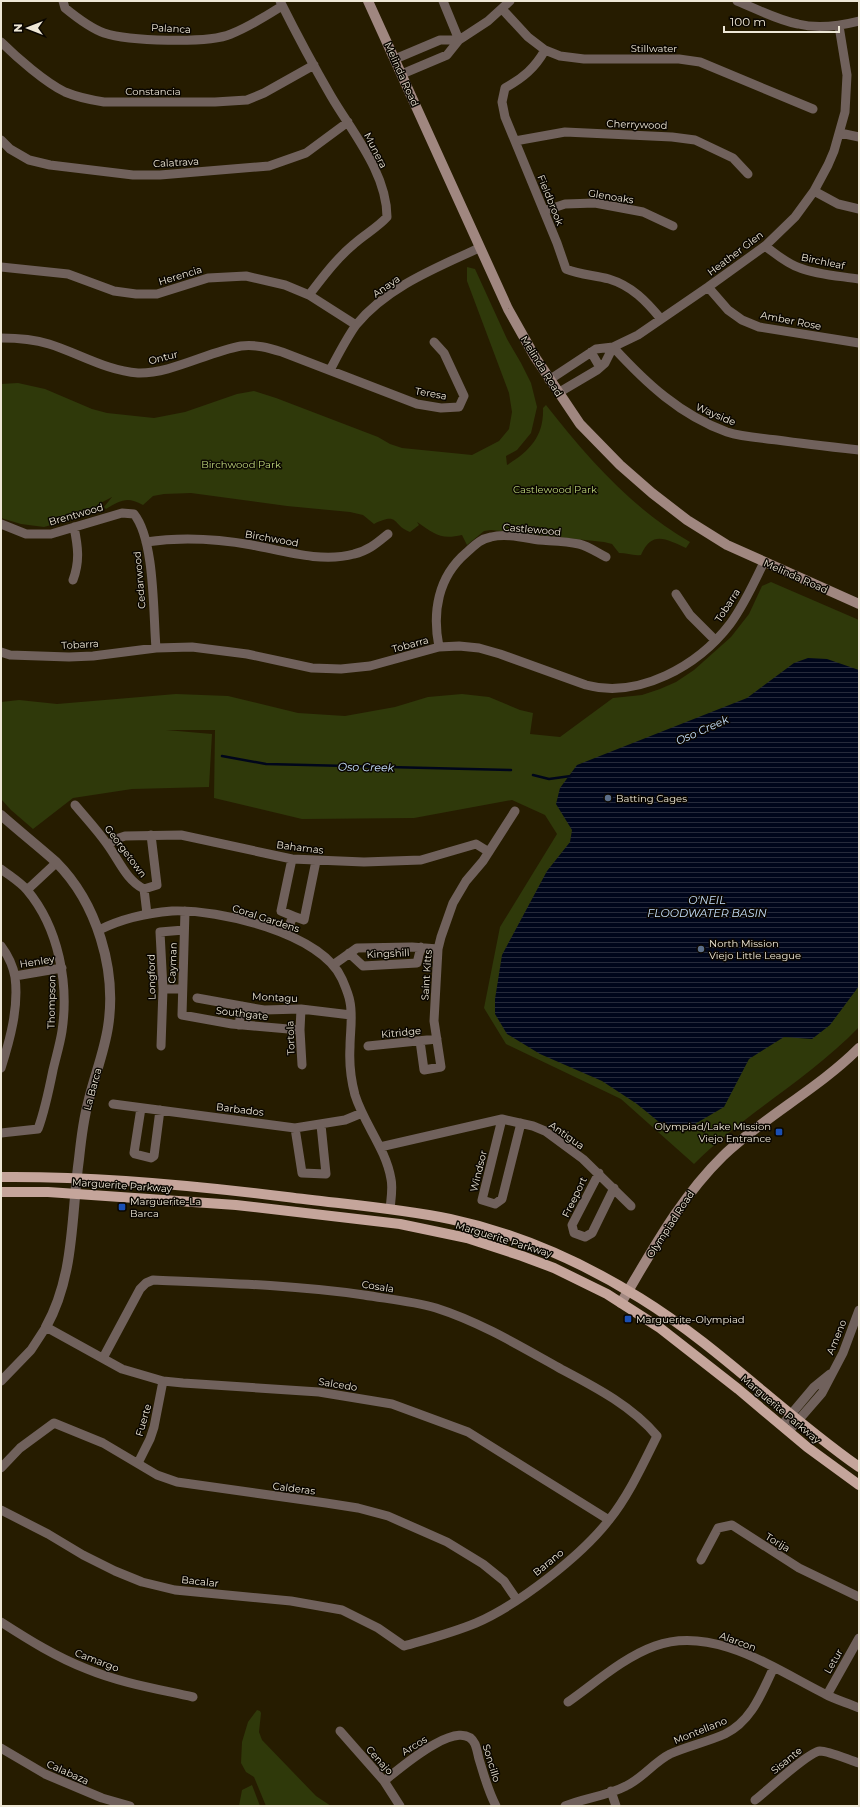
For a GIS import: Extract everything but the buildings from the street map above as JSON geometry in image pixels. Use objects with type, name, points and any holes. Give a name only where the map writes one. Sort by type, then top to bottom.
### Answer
[{"type":"main road","name":"Melinda Road","points":[[368,1],[508,308],[549,380],[580,424],[620,465],[652,494],[687,520],[727,545],[859,604]]},
{"type":"main road","name":"Olympiad Road","points":[[622,1303],[684,1201],[715,1164],[733,1147],[832,1072],[859,1048]]},
{"type":"main road","name":"Marguerite Parkway","points":[[1,1177],[77,1178],[229,1190],[390,1209],[452,1219],[496,1232],[539,1247],[575,1262],[628,1291],[682,1327],[795,1418],[859,1467]]},
{"type":"main road","name":"Marguerite Parkway","points":[[1,1192],[48,1192],[236,1205],[400,1224],[466,1238],[522,1256],[554,1268],[622,1303],[660,1328],[694,1353],[807,1447],[859,1485]]},
{"type":"street","name":"Palanca","points":[[63,1],[65,8],[102,32],[119,37],[199,41],[231,35],[281,4]]},
{"type":"street","points":[[443,1],[459,40]]},
{"type":"street","points":[[402,74],[447,55],[459,40],[488,21],[510,1]]},
{"type":"street","points":[[738,1],[797,24],[839,26],[859,21]]},
{"type":"street","name":"Munera","points":[[281,4],[314,65],[370,158],[387,205],[387,217],[380,225],[354,243],[335,262],[309,295]]},
{"type":"street","name":"Stillwater","points":[[502,9],[528,37],[545,50],[560,56],[584,59],[679,59],[700,62],[813,109]]},
{"type":"street","name":"Heather Glen","points":[[549,380],[596,349],[613,347],[638,335],[765,246],[795,217],[814,191],[834,151],[845,112],[847,94],[845,54],[839,26]]},
{"type":"street","points":[[395,59],[440,40],[459,40]]},
{"type":"street","name":"Constancia","points":[[1,42],[13,53],[64,91],[86,99],[104,102],[215,102],[247,100],[264,94],[314,65]]},
{"type":"street","points":[[433,43],[440,58]]},
{"type":"street","name":"Fieldbrook","points":[[545,50],[534,68],[521,79],[506,88],[502,102],[515,141],[566,269],[579,274],[608,279],[634,290],[661,319]]},
{"type":"street","name":"Calatrava","points":[[1,140],[10,149],[29,160],[50,165],[133,175],[160,175],[269,166],[306,153],[348,122]]},
{"type":"street","name":"Cherrywood","points":[[515,141],[565,132],[672,136],[695,140],[733,158],[748,174]]},
{"type":"street","points":[[840,133],[859,136]]},
{"type":"street","points":[[814,191],[838,204],[859,209]]},
{"type":"street","name":"Glenoaks","points":[[544,211],[565,204],[595,203],[643,212],[673,226]]},
{"type":"street","name":"Birchleaf","points":[[765,246],[782,259],[799,268],[859,279]]},
{"type":"street","name":"Anaya","points":[[330,370],[356,325],[383,299],[421,275],[480,248]]},
{"type":"street","name":"Herencia","points":[[1,267],[68,274],[114,291],[136,294],[157,294],[208,278],[246,276],[285,285],[309,295],[356,325]]},
{"type":"street","name":"Amber Rose","points":[[708,287],[728,310],[742,320],[759,327],[859,343]]},
{"type":"street","name":"Ontur","points":[[1,338],[19,338],[48,344],[121,371],[139,373],[160,371],[241,346],[263,347],[282,352],[330,370]]},
{"type":"street","name":"Teresa","points":[[330,370],[417,404],[441,408],[459,407],[464,396],[444,353],[434,342]]},
{"type":"street","points":[[558,393],[581,380],[602,363],[613,347]]},
{"type":"street","name":"Wayside","points":[[613,347],[645,381],[670,402],[695,418],[728,432],[758,438],[859,450]]},
{"type":"street","points":[[591,352],[602,363]]},
{"type":"street","name":"Brentwood","points":[[1,524],[26,534],[51,534],[122,513],[134,514]]},
{"type":"street","name":"Cedarwood","points":[[134,514],[141,522],[150,566],[156,648]]},
{"type":"street","points":[[73,580],[77,569],[79,551],[74,527]]},
{"type":"street","name":"Birchwood","points":[[146,542],[163,539],[188,539],[250,545],[304,555],[333,557],[353,555],[369,549],[388,534]]},
{"type":"street","name":"Castlewood","points":[[439,647],[435,630],[436,612],[440,591],[447,575],[458,560],[478,542],[492,536],[506,536],[580,544],[606,557]]},
{"type":"street","name":"Tobarra","points":[[1,652],[10,655],[70,657],[93,656],[156,648],[192,647],[247,654],[312,668],[341,669],[370,666],[439,647],[459,646],[479,648],[500,654],[586,685],[616,689],[642,684],[675,672],[715,640],[730,624],[742,605],[764,562]]},
{"type":"street","points":[[676,594],[690,615],[715,640]]},
{"type":"street","name":"Georgetown","points":[[76,805],[108,845],[112,854],[135,885],[144,889],[147,914]]},
{"type":"street","name":"Saint Kitts","points":[[420,1041],[424,1070],[442,1068],[434,1021],[438,949],[453,903],[466,881],[489,852],[515,811]]},
{"type":"street","name":"La Barca","points":[[1,814],[56,863],[87,906],[98,930],[108,970],[110,1006],[104,1046],[85,1115],[75,1194],[68,1270],[60,1300],[46,1327],[31,1350],[4,1378]]},
{"type":"street","points":[[144,889],[157,885],[151,835]]},
{"type":"street","name":"Bahamas","points":[[108,845],[116,839],[125,836],[181,835],[292,859],[316,861],[387,862],[421,860],[476,844],[489,852]]},
{"type":"street","points":[[292,859],[281,911],[304,920],[316,861]]},
{"type":"street","points":[[27,890],[56,863]]},
{"type":"street","name":"Thompson","points":[[1,869],[27,890],[45,918],[57,948],[62,968],[64,997],[62,1031],[43,1115],[38,1129],[1,1133]]},
{"type":"street","name":"Coral Gardens","points":[[98,930],[112,924],[147,914],[185,911],[224,916],[286,934],[303,941],[322,954],[333,965],[341,977],[350,1001],[350,1067],[356,1096],[362,1113],[380,1147],[392,1180],[390,1209]]},
{"type":"street","name":"Cayman","points":[[182,1015],[185,911]]},
{"type":"street","points":[[286,934],[293,916]]},
{"type":"street","name":"Longford","points":[[161,1046],[163,989],[160,932],[184,930]]},
{"type":"street","points":[[1,946],[14,976],[15,997],[12,1027],[1,1068]]},
{"type":"street","name":"Kingshill","points":[[333,965],[357,948],[421,947],[438,949]]},
{"type":"street","name":"Kingshill","points":[[349,953],[363,966],[417,963],[421,947]]},
{"type":"street","name":"Henley","points":[[14,976],[62,968]]},
{"type":"street","points":[[163,989],[182,989]]},
{"type":"street","name":"Montagu","points":[[197,998],[264,1010],[301,1009],[351,1015]]},
{"type":"street","points":[[239,1025],[242,1006]]},
{"type":"street","name":"Tortola","points":[[301,1009],[300,1030],[302,1065]]},
{"type":"street","name":"Southgate","points":[[182,1015],[239,1025],[300,1030]]},
{"type":"street","name":"Kitridge","points":[[368,1046],[437,1039]]},
{"type":"street","name":"Barbados","points":[[113,1104],[296,1128],[344,1120],[362,1113]]},
{"type":"street","points":[[141,1108],[134,1152],[135,1154],[151,1158],[154,1156],[160,1110]]},
{"type":"street","name":"Antigua","points":[[380,1147],[502,1119],[521,1123],[545,1131],[583,1159],[631,1206]]},
{"type":"street","name":"Windsor","points":[[502,1119],[482,1200],[495,1204],[502,1199],[521,1123]]},
{"type":"street","points":[[296,1128],[302,1172],[326,1174],[321,1125]]},
{"type":"street","name":"Freeport","points":[[599,1173],[572,1225],[574,1233],[585,1237],[592,1233],[614,1188]]},
{"type":"street","name":"Cosala","points":[[103,1358],[140,1289],[146,1283],[153,1280],[242,1283],[323,1289],[403,1301],[435,1308],[465,1319],[502,1336],[601,1391],[646,1422],[657,1436]]},
{"type":"street","name":"Ameno","points":[[786,1428],[822,1393],[842,1353],[859,1310]]},
{"type":"street","name":"Salcedo","points":[[46,1327],[122,1368],[163,1381],[319,1392],[392,1404],[468,1432],[610,1520]]},
{"type":"street","points":[[1,1367],[4,1378]]},
{"type":"street","name":"Ameno","points":[[795,1418],[814,1387],[833,1372]]},
{"type":"street","name":"Fuerte","points":[[138,1463],[150,1439],[154,1427],[163,1381]]},
{"type":"street","points":[[814,1387],[822,1393]]},
{"type":"street","name":"Calderas","points":[[1,1468],[20,1448],[54,1423],[103,1443],[157,1475],[177,1482],[358,1508],[388,1516],[447,1542],[483,1564],[504,1581],[517,1600]]},
{"type":"street","name":"Barano","points":[[404,1646],[476,1623],[517,1600],[581,1550],[610,1520],[635,1480],[657,1436]]},
{"type":"street","name":"Bacalar","points":[[1,1510],[114,1571],[142,1582],[176,1590],[291,1602],[342,1610],[378,1628],[404,1646]]},
{"type":"street","name":"Torija","points":[[701,1560],[718,1528],[732,1525],[799,1568],[859,1597]]},
{"type":"street","name":"Camargo","points":[[1,1622],[34,1643],[88,1670],[115,1679],[193,1697]]},
{"type":"street","name":"Letur","points":[[826,1695],[859,1638]]},
{"type":"street","name":"Alarcon","points":[[568,1702],[636,1654],[655,1646],[679,1640],[700,1641],[722,1645],[774,1667],[826,1695],[859,1708]]},
{"type":"street","name":"Montellano","points":[[565,1806],[626,1787],[668,1756],[681,1749],[726,1734],[739,1725],[751,1712],[774,1667]]},
{"type":"street","name":"Cenajo","points":[[340,1731],[384,1781],[400,1806]]},
{"type":"street","name":"Arcos","points":[[384,1781],[409,1760],[429,1747],[460,1735]]},
{"type":"street","name":"Soncillo","points":[[460,1735],[471,1739],[475,1744],[485,1780],[496,1806]]},
{"type":"street","name":"Calabaza","points":[[1,1748],[45,1774],[102,1798],[130,1806]]},
{"type":"street","name":"Sisante","points":[[755,1800],[806,1758],[817,1752],[826,1752],[859,1763]]},
{"type":"street","points":[[611,1792],[616,1806]]},
{"type":"green space","points":[[467,267],[475,269],[507,339],[531,383],[537,407],[531,433],[517,450],[506,456],[507,465],[515,460],[534,442],[541,427],[543,408],[546,405],[578,444],[612,481],[649,514],[690,542],[686,548],[666,540],[655,539],[645,547],[641,555],[635,555],[619,553],[612,544],[604,542],[491,530],[484,531],[467,545],[462,535],[448,537],[438,535],[417,522],[419,525],[410,532],[392,519],[382,520],[374,524],[363,515],[350,512],[287,506],[191,493],[153,496],[143,505],[137,502],[124,500],[106,509],[104,507],[112,497],[97,505],[95,513],[44,527],[21,524],[1,518],[1,384],[18,383],[45,389],[92,409],[107,413],[154,418],[185,412],[237,394],[254,391],[378,437],[390,444],[402,448],[472,455],[499,441],[509,429],[512,412],[509,393],[467,281]]},
{"type":"green space","points":[[771,582],[859,620],[859,1027],[840,1046],[734,1128],[694,1164],[621,1099],[506,1044],[484,1008],[500,927],[557,834],[545,815],[512,800],[414,818],[302,819],[214,798],[215,730],[166,730],[212,734],[209,787],[132,789],[73,798],[33,829],[1,799],[1,702],[19,700],[57,704],[176,694],[228,696],[298,713],[345,716],[395,707],[428,697],[462,694],[489,697],[520,710],[533,713],[530,734],[560,737],[613,698],[642,695],[660,689],[676,682],[694,670],[731,637],[749,614],[762,586]]},
{"type":"green space","points":[[257,1710],[261,1713],[259,1732],[262,1740],[316,1796],[331,1806],[266,1806],[254,1777],[246,1772],[241,1763],[242,1742],[248,1722]]},
{"type":"green space","points":[[252,1785],[260,1806],[239,1806],[242,1790]]},
{"type":"water","name":"O'NEIL FLOODWATER BASIN","points":[[808,658],[827,659],[859,670],[859,986],[830,1025],[812,1039],[784,1037],[749,1059],[724,1107],[683,1131],[670,1131],[637,1104],[602,1081],[540,1054],[507,1034],[495,1014],[495,999],[502,955],[547,871],[570,842],[572,830],[556,804],[560,788],[577,765],[747,698],[794,663]]},
{"type":"waterway","name":"Oso Creek","points":[[222,756],[266,764],[511,770]]},
{"type":"waterway","name":"Oso Creek","points":[[533,775],[549,779],[571,776]]},
{"type":"place","name":"Batting Cages","points":[[608,798]]},
{"type":"place","name":"North Mission Viejo Little League","points":[[701,949]]},
{"type":"place","name":"Olympiad/Lake Mission Viejo Entrance","points":[[779,1132]]},
{"type":"place","name":"Marguerite-La Barca","points":[[122,1207]]},
{"type":"place","name":"Marguerite-Olympiad","points":[[628,1319]]},
{"type":"park label","name":"Birchwood Park","points":[[241,464]]},
{"type":"park label","name":"Castlewood Park","points":[[555,489]]}]
